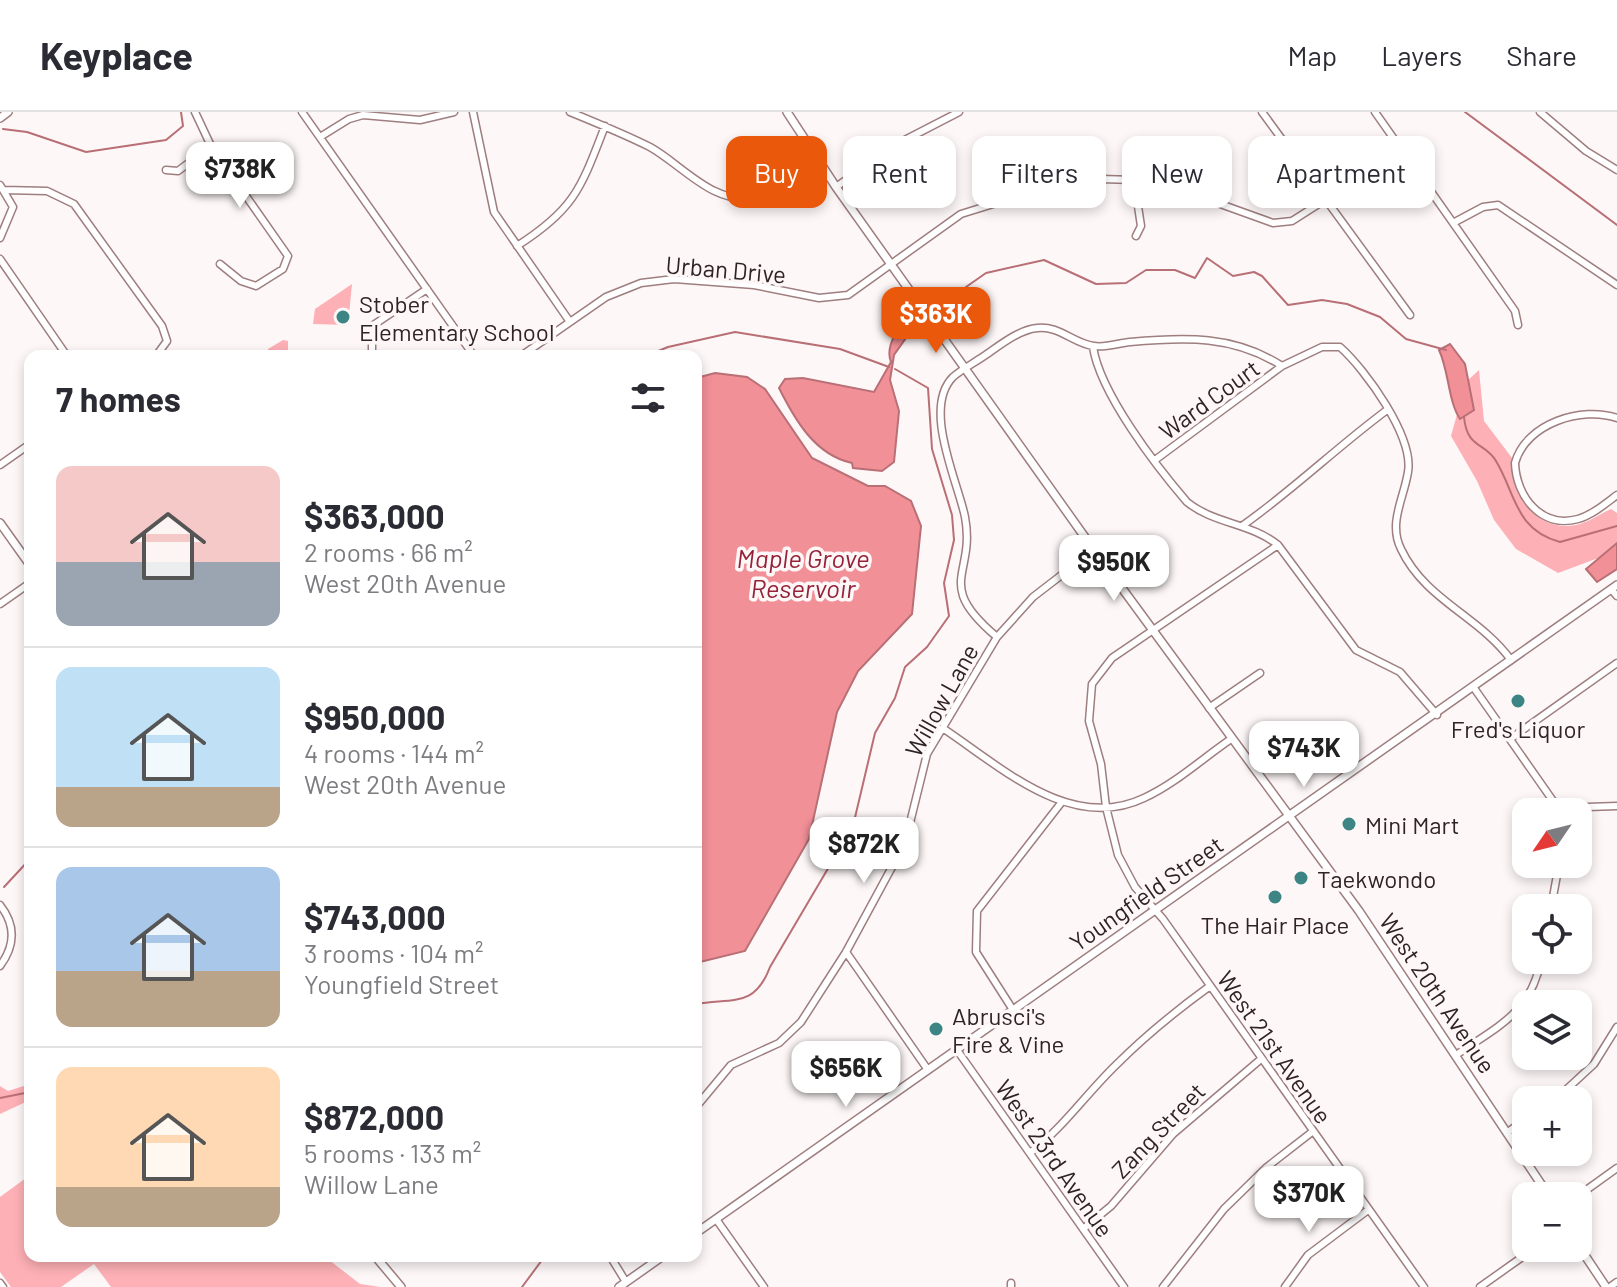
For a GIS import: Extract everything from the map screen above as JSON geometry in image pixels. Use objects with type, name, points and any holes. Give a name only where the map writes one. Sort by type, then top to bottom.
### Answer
[{"type":"street","points":[[0,118],[8,112]]},
{"type":"street","points":[[195,112],[211,146],[288,256],[283,269],[256,286],[241,281],[220,264]]},
{"type":"street","points":[[302,112],[470,350]]},
{"type":"street","points":[[320,137],[349,119],[363,115],[411,121],[454,112]]},
{"type":"street","points":[[473,112],[494,212],[570,322]]},
{"type":"street","points":[[570,112],[653,149],[711,190],[726,194]]},
{"type":"street","name":"West 20th Avenue","points":[[787,112],[803,136]]},
{"type":"street","points":[[836,187],[897,144],[959,112]]},
{"type":"street","points":[[1262,112],[1279,136]]},
{"type":"street","points":[[1375,112],[1515,311],[1518,325]]},
{"type":"street","points":[[1540,112],[1586,151],[1617,170]]},
{"type":"street","points":[[517,246],[543,229],[570,205],[585,178],[605,126]]},
{"type":"street","points":[[166,170],[178,171],[211,146]]},
{"type":"street","name":"West 20th Avenue","points":[[827,173],[1094,550],[1290,817],[1456,1055],[1540,1182]]},
{"type":"street","name":"Urban Drive","points":[[530,350],[606,297],[641,283],[674,279],[754,285],[819,298],[848,295],[961,214],[985,204],[1048,187],[1101,179],[1122,180]]},
{"type":"street","points":[[0,238],[13,207],[2,188]]},
{"type":"street","points":[[2,188],[47,191],[74,204],[162,326],[167,341],[160,350]]},
{"type":"street","points":[[1453,223],[1483,207],[1498,205],[1617,285]]},
{"type":"street","points":[[1136,236],[1141,226],[1138,208]]},
{"type":"street","name":"Urban Drive","points":[[1231,208],[1273,223],[1292,221],[1312,208]]},
{"type":"street","points":[[1331,208],[1410,315]]},
{"type":"street","points":[[1,264],[63,350]]},
{"type":"street","points":[[372,350],[372,326],[427,289]]},
{"type":"street","name":"Willow Lane","points":[[702,1100],[731,1065],[771,1047],[792,1033],[846,952],[905,843],[923,767],[997,637],[972,613],[960,586],[965,517],[946,454],[943,407],[952,378],[1006,342],[1037,328],[1052,329],[1093,347],[1197,337],[1238,345],[1282,366]]},
{"type":"street","points":[[1093,347],[1105,385],[1155,460],[1191,505],[1278,545],[1356,650],[1400,672],[1437,715]]},
{"type":"street","points":[[1282,366],[1322,347],[1340,347],[1404,438],[1409,456],[1396,519],[1396,537],[1402,552],[1430,591],[1484,629],[1511,660]]},
{"type":"street","name":"Ward Court","points":[[1155,460],[1282,366]]},
{"type":"street","points":[[1242,526],[1293,489],[1338,446],[1387,410]]},
{"type":"street","points":[[1617,418],[1580,413],[1557,422],[1530,441],[1517,456],[1515,473],[1521,494],[1537,511],[1556,520],[1577,519],[1617,495]]},
{"type":"street","points":[[0,465],[24,448]]},
{"type":"street","points":[[0,523],[24,557]]},
{"type":"street","name":"West 21st Avenue","points":[[1278,545],[1112,658],[1092,684],[1089,721],[1120,859],[1135,887],[1156,910],[1419,1285]]},
{"type":"street","points":[[997,637],[1027,603],[1094,550]]},
{"type":"street","points":[[0,604],[24,587]]},
{"type":"street","name":"Youngfield Street","points":[[702,1229],[1615,590]]},
{"type":"street","points":[[1510,739],[1617,663]]},
{"type":"street","points":[[1209,708],[1260,673]]},
{"type":"street","points":[[1474,688],[1550,798]]},
{"type":"street","points":[[944,729],[1061,803],[1106,807],[1147,797],[1231,739]]},
{"type":"street","points":[[1013,1010],[976,952],[977,911],[1061,803]]},
{"type":"street","points":[[1592,808],[1617,806]]},
{"type":"street","points":[[0,905],[12,923],[9,954],[0,966]]},
{"type":"street","points":[[846,952],[928,1070]]},
{"type":"street","points":[[1456,1055],[1521,1009],[1534,987],[1537,974]]},
{"type":"street","points":[[1030,1153],[1050,1138],[1145,1037],[1210,986]]},
{"type":"street","points":[[1570,1086],[1594,1064],[1617,1027]]},
{"type":"street","name":"West 23rd Avenue","points":[[957,1050],[1124,1287]]},
{"type":"street","name":"Zang Street","points":[[1083,1229],[1111,1206],[1173,1134],[1261,1059]]},
{"type":"street","points":[[1508,1132],[1512,1129]]},
{"type":"street","points":[[1163,1287],[1224,1209],[1267,1167],[1312,1132]]},
{"type":"street","points":[[1592,1186],[1617,1168]]},
{"type":"street","points":[[1285,1287],[1308,1255],[1368,1210]]},
{"type":"street","points":[[716,1219],[764,1287]]},
{"type":"street","points":[[380,1262],[401,1287]]},
{"type":"street","points":[[613,1262],[623,1284],[654,1262]]},
{"type":"street","points":[[1480,1287],[1515,1262]]},
{"type":"street","points":[[1590,1262],[1608,1287],[1617,1282]]},
{"type":"shaded area","points":[[352,284],[348,325],[313,324],[315,309]]},
{"type":"shaded area","points":[[283,340],[288,341],[288,350],[268,349]]},
{"type":"shaded area","points":[[1479,370],[1484,421],[1512,458],[1515,484],[1528,508],[1549,523],[1562,526],[1580,524],[1611,509],[1617,513],[1617,551],[1558,573],[1516,549],[1494,520],[1477,481],[1451,436],[1466,382]]},
{"type":"shaded area","points":[[0,1086],[8,1091],[24,1086],[24,1103],[0,1114]]},
{"type":"shaded area","points":[[24,1179],[24,1262],[332,1262],[360,1284],[380,1287],[111,1287],[94,1264],[61,1287],[11,1287],[0,1272],[0,1197]]},
{"type":"water","points":[[913,312],[925,329],[911,331],[894,355],[890,380],[899,411],[894,462],[882,471],[853,468],[852,463],[839,459],[817,444],[792,412],[779,388],[785,379],[803,378],[874,392],[891,362],[889,355],[895,335]]},
{"type":"water","points":[[1450,344],[1465,364],[1474,410],[1460,419],[1439,350]]},
{"type":"water","name":"Maple Grove Reservoir","points":[[715,373],[747,377],[765,389],[812,458],[868,486],[885,486],[911,501],[921,526],[912,614],[858,671],[837,712],[809,839],[745,951],[702,962],[702,376]]},
{"type":"water","points":[[1617,543],[1617,569],[1597,582],[1586,569]]},
{"type":"waterway","points":[[3,129],[27,132],[86,152],[166,140],[183,126],[181,112]]},
{"type":"waterway","points":[[1465,112],[1617,225]]},
{"type":"waterway","points":[[930,314],[962,294],[966,287],[986,273],[1044,260],[1096,284],[1126,283],[1146,270],[1175,270],[1195,278],[1207,258],[1233,276],[1254,272],[1262,276],[1288,305],[1322,300],[1347,304],[1380,317],[1406,339],[1446,350]]},
{"type":"waterway","points":[[661,350],[735,332],[840,349],[889,367]]},
{"type":"waterway","points":[[702,1003],[750,995],[764,980],[853,826],[875,733],[895,698],[905,667],[927,647],[949,616],[944,583],[954,540],[952,515],[932,449],[928,388],[895,369]]},
{"type":"waterway","points":[[1464,417],[1469,435],[1492,455],[1525,520],[1534,529],[1560,542],[1617,526]]},
{"type":"waterway","points":[[4,887],[24,865]]},
{"type":"waterway","points":[[0,1098],[24,1093]]},
{"type":"waterway","points":[[522,1287],[541,1262]]},
{"type":"place","name":"Stober Elementary School","points":[[343,317]]},
{"type":"place","name":"Fred's Liquor","points":[[1518,701]]},
{"type":"place","name":"Mini Mart","points":[[1349,824]]},
{"type":"place","name":"Taekwondo","points":[[1301,878]]},
{"type":"place","name":"The Hair Place","points":[[1275,897]]},
{"type":"place","name":"Abrusci's Fire & Vine","points":[[936,1029]]}]
